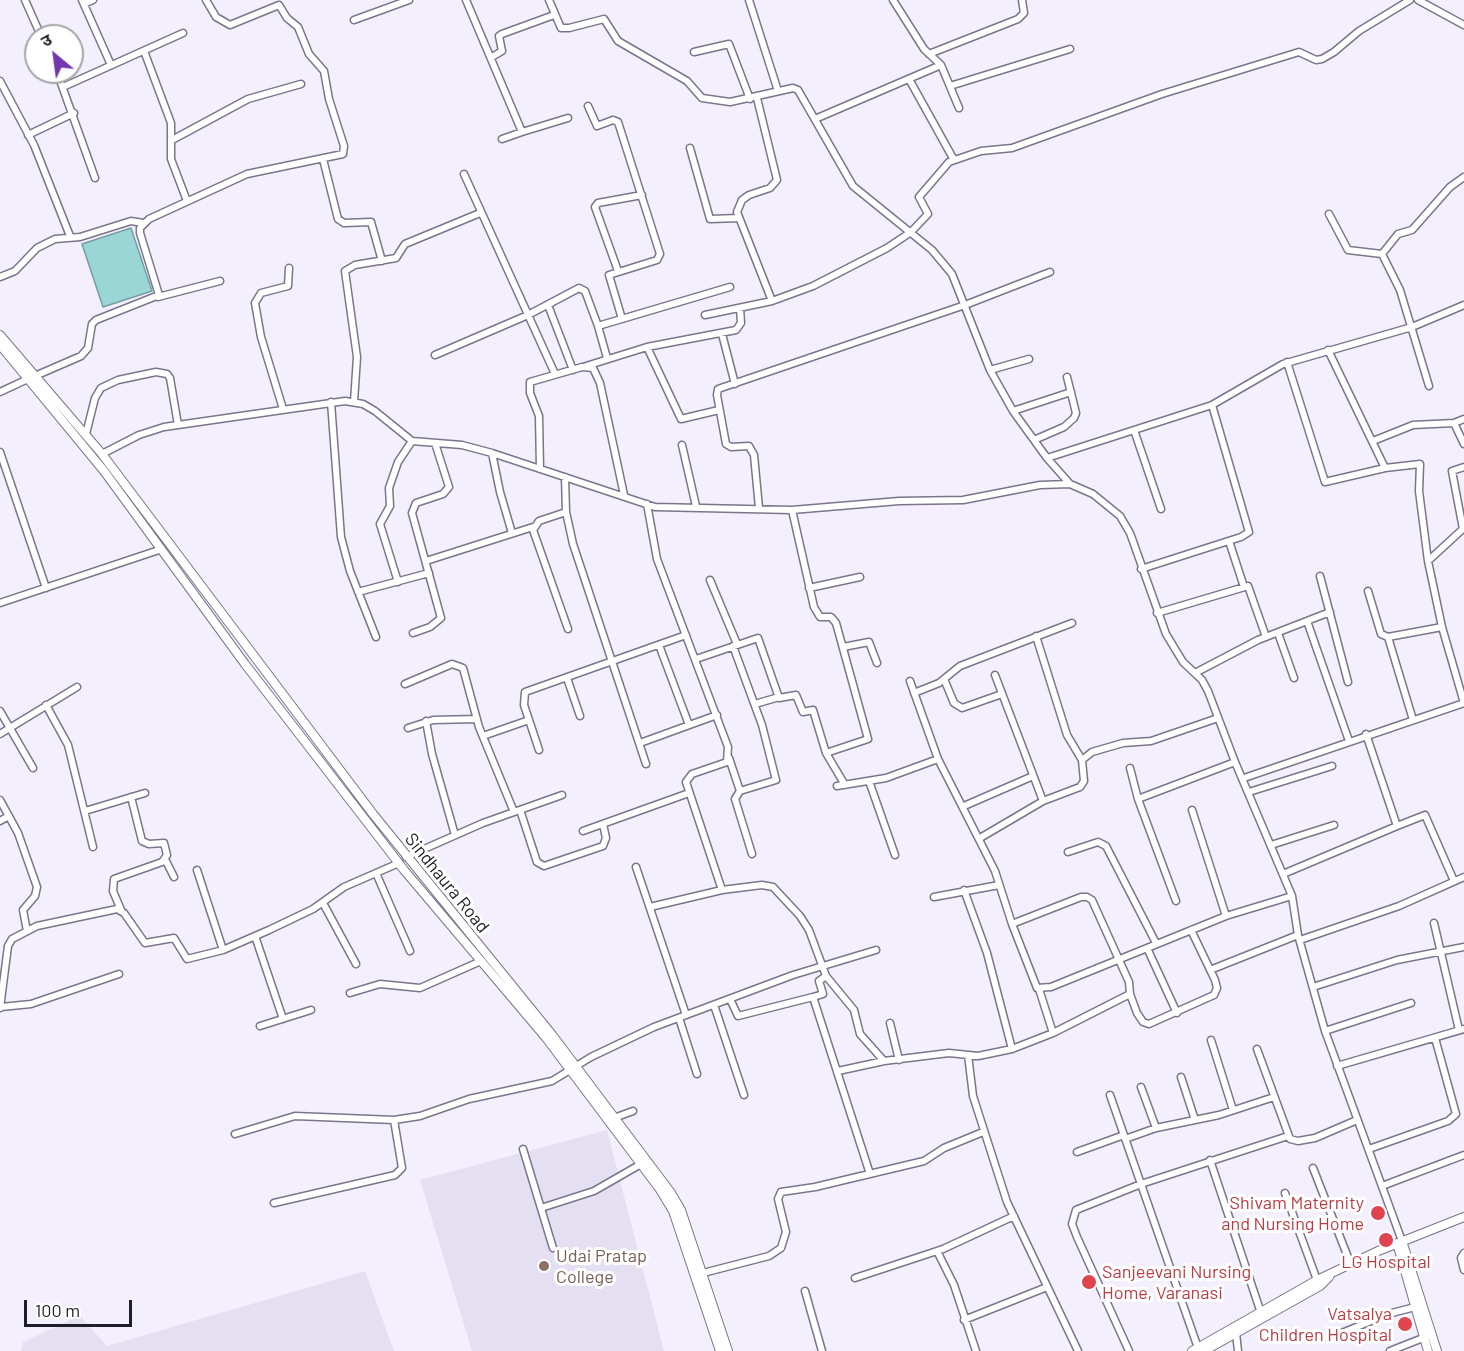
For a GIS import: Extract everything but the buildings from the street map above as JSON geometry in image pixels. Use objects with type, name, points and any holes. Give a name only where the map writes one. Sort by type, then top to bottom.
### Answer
[{"type":"street","points":[[25,0],[36,24]]},
{"type":"street","points":[[93,0],[83,2],[111,65]]},
{"type":"street","points":[[0,277],[15,271],[37,248],[70,236],[80,237],[131,221],[142,224],[247,174],[344,154],[344,146],[329,99],[324,70],[309,54],[298,27],[287,18],[279,5],[230,25],[216,18],[206,0]]},
{"type":"street","points":[[354,20],[409,0]]},
{"type":"street","points":[[466,0],[522,132]]},
{"type":"street","points":[[549,0],[554,15],[564,29],[604,19],[618,41],[687,81],[702,99],[724,102],[753,98],[778,91],[798,90],[853,186],[932,250],[952,274],[990,370],[1013,411],[1047,458],[1070,484],[1093,494],[1120,516],[1130,533],[1157,614],[1177,654],[1208,691],[1235,762],[1244,778],[1292,896],[1299,938],[1325,1031],[1382,1186],[1428,1336],[1428,1351]]},
{"type":"street","points":[[749,0],[778,91]]},
{"type":"street","points":[[893,0],[904,21],[940,65],[959,108]]},
{"type":"street","points":[[929,54],[1018,19],[1024,13],[1022,0]]},
{"type":"street","points":[[705,315],[772,301],[838,276],[911,232],[928,214],[919,197],[949,162],[981,151],[1012,148],[1162,94],[1299,52],[1316,60],[1322,59],[1359,31],[1410,0]]},
{"type":"street","points":[[1418,0],[1464,25]]},
{"type":"street","points":[[492,57],[502,51],[499,39],[502,34],[554,15]]},
{"type":"street","points":[[63,87],[183,33]]},
{"type":"street","points":[[694,52],[729,44],[753,98],[777,180],[770,188],[749,195],[737,206],[739,218],[772,301]]},
{"type":"street","points":[[950,86],[1070,50]]},
{"type":"street","points":[[144,51],[171,123],[171,159],[187,201]]},
{"type":"street","points":[[815,119],[940,65]]},
{"type":"street","points":[[909,78],[954,160]]},
{"type":"street","points":[[0,81],[28,135],[70,236]]},
{"type":"street","points":[[62,84],[74,113],[95,178]]},
{"type":"street","points":[[172,140],[248,99],[301,84]]},
{"type":"street","points":[[588,106],[597,126],[613,120],[618,122],[660,258],[609,275],[622,319]]},
{"type":"street","points":[[28,135],[74,113]]},
{"type":"street","points":[[502,139],[568,118]]},
{"type":"street","points":[[690,148],[710,219],[739,218]]},
{"type":"street","points":[[323,159],[338,219],[344,223],[371,222],[382,261]]},
{"type":"street","points":[[464,174],[555,374]]},
{"type":"street","points":[[1382,254],[1398,234],[1412,230],[1450,187],[1464,177]]},
{"type":"street","points":[[618,271],[595,207],[598,203],[642,195]]},
{"type":"street","points":[[354,402],[357,357],[345,271],[355,265],[396,258],[401,249],[411,241],[480,213]]},
{"type":"street","points":[[1329,214],[1348,250],[1382,254]]},
{"type":"street","points":[[142,224],[140,233],[159,292],[158,298]]},
{"type":"street","points":[[1382,254],[1400,290],[1429,386]]},
{"type":"street","points":[[283,409],[261,337],[255,303],[261,293],[288,286],[289,268]]},
{"type":"street","points":[[759,508],[754,455],[746,445],[727,446],[717,391],[965,305],[1050,272]]},
{"type":"street","points":[[0,392],[81,356],[88,348],[92,324],[96,320],[158,298],[220,281]]},
{"type":"street","points":[[598,326],[730,287]]},
{"type":"street","points":[[435,355],[528,315],[583,288],[607,357]]},
{"type":"street","points":[[548,304],[573,370]]},
{"type":"street","points":[[1047,458],[1212,405],[1287,362],[1412,327],[1464,305]]},
{"type":"street","points":[[540,469],[539,416],[528,387],[536,380],[573,370],[607,357],[647,347],[722,334],[740,327],[740,308]]},
{"type":"street","points":[[722,334],[735,384]]},
{"type":"street","points":[[0,335],[162,549],[245,664],[399,863],[574,1069],[673,1211],[720,1351]]},
{"type":"street","points":[[0,345],[32,377]]},
{"type":"street","points":[[647,347],[681,419],[719,410]]},
{"type":"street","points":[[1328,350],[1385,468]]},
{"type":"street","points":[[990,370],[1029,359]]},
{"type":"street","points":[[1244,778],[1366,734],[1464,703],[1442,627],[1428,561],[1419,491],[1420,464],[1385,468],[1325,482],[1287,362]]},
{"type":"street","points":[[582,367],[593,368],[598,378],[624,495]]},
{"type":"street","points":[[86,435],[95,398],[101,388],[118,380],[156,372],[167,374],[170,378],[178,425]]},
{"type":"street","name":"Sindhaura Road","points":[[32,377],[102,454],[267,676],[406,857],[671,1193],[681,1210],[728,1351]]},
{"type":"street","points":[[1034,440],[1064,427],[1074,418],[1067,377]]},
{"type":"street","points":[[1013,411],[1071,392]]},
{"type":"street","points":[[331,402],[340,526],[358,592],[376,637]]},
{"type":"street","points":[[102,454],[139,435],[178,425],[331,402],[354,402],[375,411],[412,441],[462,445],[492,453],[647,504],[792,510],[899,501],[963,500],[1040,485],[1070,484]]},
{"type":"street","points":[[1141,569],[1246,535],[1249,528],[1212,405]]},
{"type":"street","points":[[1373,441],[1413,425],[1454,423],[1464,419]]},
{"type":"street","points":[[1454,423],[1464,444]]},
{"type":"street","points":[[1134,430],[1161,509]]},
{"type":"street","points":[[398,582],[380,524],[390,506],[389,488],[398,462],[412,441]]},
{"type":"street","points":[[413,633],[430,627],[441,618],[413,508],[423,500],[443,494],[449,487],[435,443]]},
{"type":"street","points":[[682,444],[696,507]]},
{"type":"street","points":[[0,452],[46,588]]},
{"type":"street","points":[[492,453],[512,533]]},
{"type":"street","points":[[1428,561],[1464,528],[1452,471],[1464,467]]},
{"type":"street","points":[[565,477],[566,512],[573,544],[646,764]]},
{"type":"street","points":[[647,504],[657,559],[717,715],[740,791]]},
{"type":"street","points":[[792,510],[817,614],[834,620],[868,739],[826,753]]},
{"type":"street","points":[[426,561],[533,527],[539,520],[566,512]]},
{"type":"street","points":[[533,527],[568,629]]},
{"type":"street","points":[[1229,541],[1244,587]]},
{"type":"street","points":[[0,603],[162,549]]},
{"type":"street","points":[[358,592],[429,573]]},
{"type":"street","points":[[1320,576],[1348,682]]},
{"type":"street","points":[[809,588],[860,577]]},
{"type":"street","points":[[710,580],[735,645],[776,780],[740,791],[735,799],[752,854]]},
{"type":"street","points":[[1157,614],[1244,587],[1251,589],[1266,637]]},
{"type":"street","points":[[1368,591],[1378,630],[1389,637],[1413,720]]},
{"type":"street","points":[[1195,673],[1266,637],[1330,612]]},
{"type":"street","points":[[1307,621],[1349,741]]},
{"type":"street","points":[[914,693],[944,679],[960,666],[1072,623]]},
{"type":"street","points":[[1389,637],[1442,627]]},
{"type":"street","points":[[1278,633],[1294,678]]},
{"type":"street","points":[[539,750],[524,705],[525,692],[686,635]]},
{"type":"street","points":[[980,838],[1043,801],[1080,787],[1084,781],[1082,760],[1066,735],[1036,636]]},
{"type":"street","points":[[696,659],[758,638],[779,697]]},
{"type":"street","points":[[843,647],[869,642],[877,663]]},
{"type":"street","points":[[659,645],[690,725]]},
{"type":"street","points":[[405,684],[452,664],[460,665],[468,681],[483,736],[537,862],[544,866],[603,846],[606,838],[603,824]]},
{"type":"street","points":[[995,675],[1043,801]]},
{"type":"street","points":[[567,678],[580,716]]},
{"type":"street","points":[[944,679],[954,703],[962,708],[1002,694]]},
{"type":"street","points":[[910,681],[938,759],[980,838],[1036,986],[1040,989],[1053,1033]]},
{"type":"street","points":[[0,734],[77,687]]},
{"type":"street","points":[[754,705],[779,697],[796,695],[803,712],[813,710],[826,753],[841,786],[908,771],[938,759]]},
{"type":"street","points":[[46,705],[68,745],[93,847]]},
{"type":"street","points":[[0,711],[33,768]]},
{"type":"street","points":[[640,744],[717,715]]},
{"type":"street","points":[[1082,760],[1101,749],[1123,743],[1151,741],[1218,718]]},
{"type":"street","points":[[408,728],[426,721],[477,719]]},
{"type":"street","points":[[483,736],[529,720]]},
{"type":"street","points":[[426,721],[432,754],[455,835]]},
{"type":"street","points":[[1366,734],[1397,826]]},
{"type":"street","points":[[722,890],[688,793],[687,778],[721,765],[729,758]]},
{"type":"street","points":[[1138,799],[1235,762]]},
{"type":"street","points":[[1249,792],[1332,766]]},
{"type":"street","points":[[1130,768],[1138,799],[1176,901]]},
{"type":"street","points":[[964,806],[1033,776]]},
{"type":"street","points":[[869,781],[895,855]]},
{"type":"street","points":[[85,811],[145,793]]},
{"type":"street","points":[[583,831],[688,793]]},
{"type":"street","points":[[406,857],[455,835],[562,795]]},
{"type":"street","points":[[131,797],[142,841],[149,844],[164,843],[167,850],[165,859],[174,877]]},
{"type":"street","points":[[0,800],[9,816],[37,887],[35,896],[23,910],[27,931]]},
{"type":"street","points":[[1192,810],[1226,916]]},
{"type":"street","points":[[1283,874],[1425,815],[1454,881]]},
{"type":"street","points":[[0,821],[9,816]]},
{"type":"street","points":[[1271,845],[1334,825]]},
{"type":"street","points":[[1068,852],[1098,842],[1106,846],[1156,943]]},
{"type":"street","points":[[165,859],[114,879],[113,891],[121,910],[145,943],[174,938],[187,959],[223,950],[255,936],[322,903],[344,887],[399,863]]},
{"type":"street","points":[[636,867],[686,1015]]},
{"type":"street","points":[[197,870],[223,950]]},
{"type":"street","points":[[376,873],[410,951]]},
{"type":"street","points":[[1210,970],[1299,938],[1400,906],[1464,877]]},
{"type":"street","points":[[650,906],[722,890],[762,885],[773,888],[804,923],[826,976],[854,1010],[860,1034],[884,1061]]},
{"type":"street","points":[[934,897],[999,885]]},
{"type":"street","points":[[964,890],[987,953],[1012,1049]]},
{"type":"street","points":[[1040,989],[1118,961],[1156,943],[1226,916],[1292,896]]},
{"type":"street","points":[[1012,924],[1081,897],[1092,900],[1129,982],[1130,994],[1143,1022],[1149,1024],[1214,995],[1217,988],[1191,930]]},
{"type":"street","points":[[322,903],[356,964]]},
{"type":"street","points":[[119,974],[31,1004],[1,1007],[8,946],[12,939],[27,931],[109,909],[121,910]]},
{"type":"street","points":[[1338,1066],[1462,1030],[1434,923]]},
{"type":"street","points":[[255,936],[284,1019]]},
{"type":"street","points":[[1313,987],[1397,960],[1464,947]]},
{"type":"street","points":[[1147,948],[1177,1013]]},
{"type":"street","points":[[234,1134],[295,1116],[394,1120],[420,1116],[469,1099],[552,1081],[600,1053],[678,1018],[822,966],[876,950]]},
{"type":"street","points":[[350,993],[380,984],[420,988],[482,961]]},
{"type":"street","points":[[730,999],[738,1016],[823,994],[819,981],[826,976]]},
{"type":"street","points":[[838,1071],[884,1061],[949,1053],[968,1055],[1012,1049],[1053,1033],[1130,994]]},
{"type":"street","points":[[813,997],[870,1174]]},
{"type":"street","points":[[1325,1031],[1411,1002]]},
{"type":"street","points":[[714,1005],[744,1095]]},
{"type":"street","points":[[260,1026],[311,1010]]},
{"type":"street","points":[[678,1018],[697,1074]]},
{"type":"street","points":[[890,1023],[899,1060]]},
{"type":"street","points":[[1369,1149],[1448,1121],[1456,1114],[1435,1038]]},
{"type":"street","points":[[1211,1040],[1233,1110]]},
{"type":"street","points":[[1257,1049],[1288,1136]]},
{"type":"street","points":[[968,1055],[973,1096],[983,1132],[1014,1216],[1078,1351]]},
{"type":"street","points":[[1181,1077],[1195,1120]]},
{"type":"street","points":[[1141,1088],[1156,1128]]},
{"type":"street","points":[[1110,1095],[1198,1350]]},
{"type":"street","points":[[1077,1152],[1156,1128],[1195,1120],[1274,1097]]},
{"type":"street","points":[[614,1118],[633,1112]]},
{"type":"street","points":[[274,1203],[395,1175],[402,1168],[402,1162],[394,1120]]},
{"type":"street","points":[[1129,1351],[1077,1237],[1073,1216],[1083,1205],[1210,1160],[1288,1136],[1298,1141],[1315,1138],[1357,1120]]},
{"type":"street","points":[[703,1273],[769,1256],[782,1248],[786,1232],[778,1199],[781,1192],[928,1160],[944,1148],[983,1132]]},
{"type":"street","points":[[523,1149],[553,1248]]},
{"type":"street","points":[[1382,1186],[1464,1155]]},
{"type":"street","points":[[1210,1160],[1261,1313]]},
{"type":"street","points":[[541,1208],[594,1191],[641,1164]]},
{"type":"street","points":[[1312,1168],[1351,1265]]},
{"type":"street","points":[[1285,1193],[1317,1280]]},
{"type":"street","points":[[855,1278],[937,1251],[1014,1216]]},
{"type":"street","points":[[1198,1350],[1317,1280],[1330,1276],[1399,1240],[1464,1217]]},
{"type":"street","points":[[1399,1240],[1415,1307],[1437,1351]]},
{"type":"street","points":[[937,1251],[954,1285],[976,1351]]},
{"type":"street","points":[[1464,1253],[1461,1258],[1464,1270]]},
{"type":"street","points":[[1198,1350],[1236,1333],[1320,1286],[1330,1276]]},
{"type":"street","points":[[964,1320],[1047,1287]]},
{"type":"street","points":[[805,1292],[822,1351]]},
{"type":"street","points":[[1342,1333],[1388,1314],[1415,1307]]},
{"type":"street","points":[[1236,1333],[1238,1351]]},
{"type":"street","points":[[1390,1351],[1428,1336]]},
{"type":"shaded area","points":[[131,228],[152,291],[103,307],[82,244]]},
{"type":"shaded area","name":"Udai Pratap College","points":[[607,1130],[664,1351],[472,1351],[420,1180]]},
{"type":"shaded area","points":[[365,1271],[394,1351],[21,1351],[23,1342],[80,1316],[107,1346]]},
{"type":"place","name":"Shivam Maternity and Nursing Home","points":[[1378,1213]]},
{"type":"place","name":"LG Hospital","points":[[1386,1240]]},
{"type":"place","name":"Udai Pratap College","points":[[544,1266]]},
{"type":"place","name":"Sanjeevani Nursing Home, Varanasi","points":[[1089,1282]]},
{"type":"place","name":"Vatsalya Children Hospital","points":[[1405,1324]]}]
